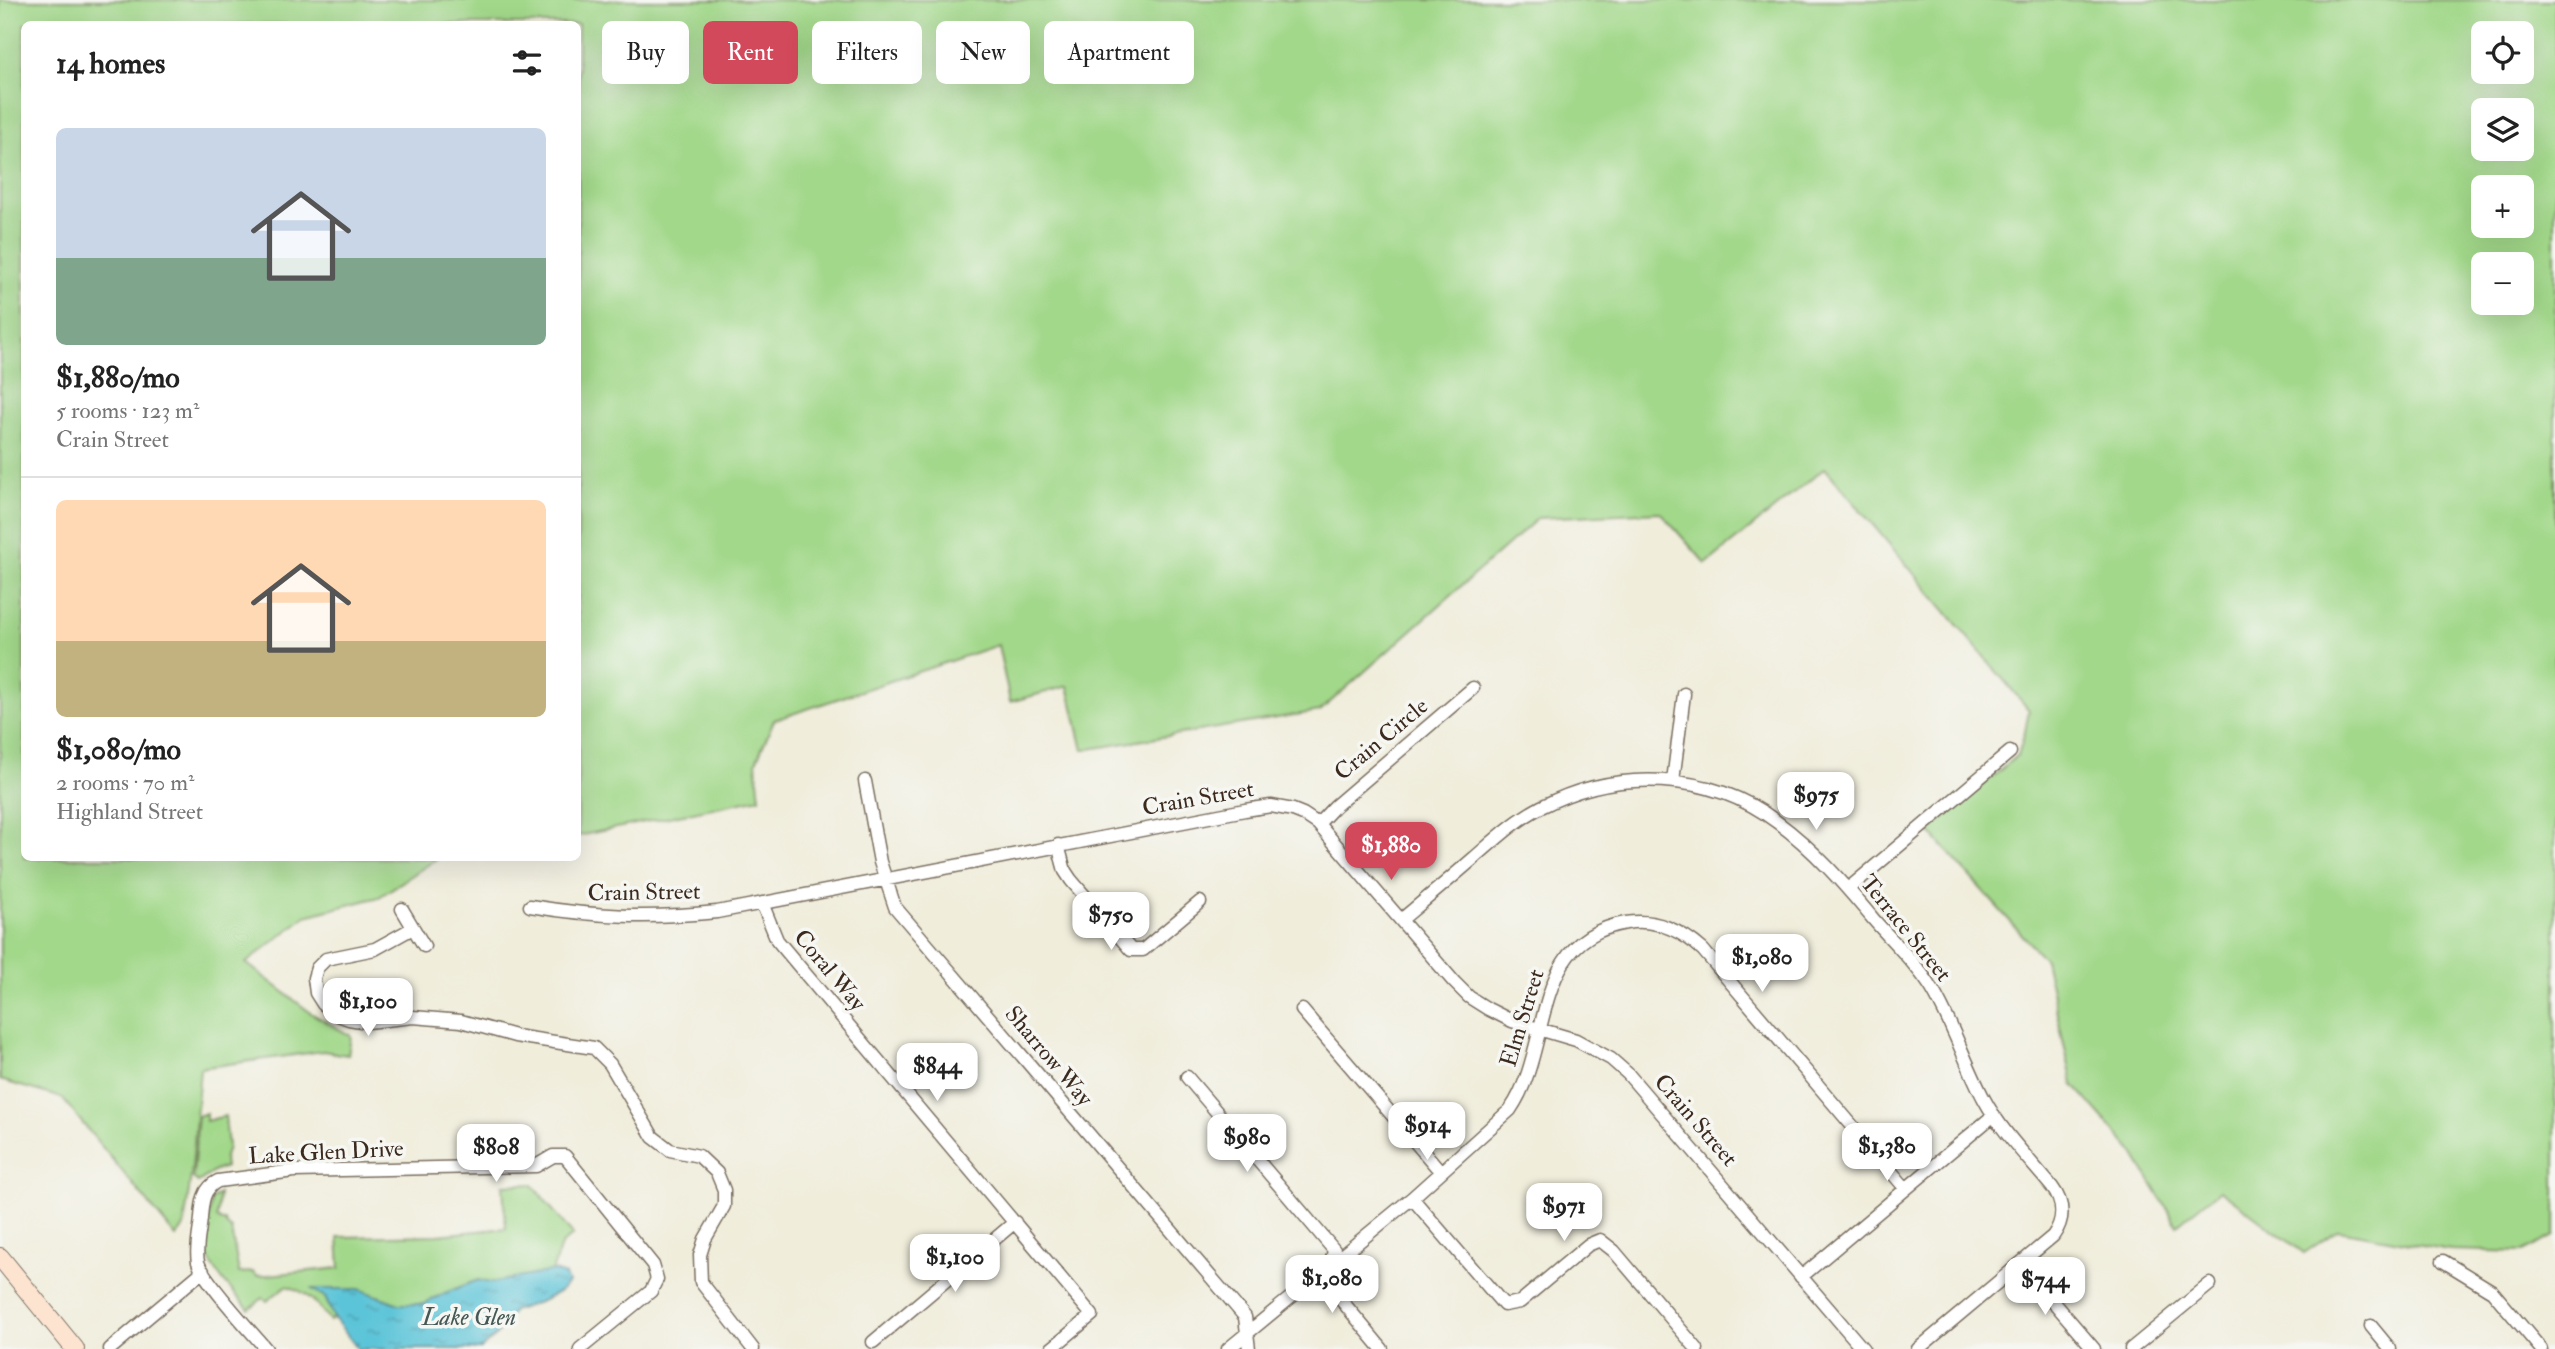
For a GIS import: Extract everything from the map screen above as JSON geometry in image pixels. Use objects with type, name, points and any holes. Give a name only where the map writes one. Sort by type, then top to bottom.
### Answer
[{"type":"street","name":"Crain Circle","points":[[1318,824],[1335,806],[1473,688]]},
{"type":"street","points":[[1673,781],[1684,694]]},
{"type":"street","points":[[1848,889],[2010,752]]},
{"type":"street","name":"Sharrow Way","points":[[865,781],[895,907],[1245,1317],[1249,1349]]},
{"type":"street","name":"Terrace Street","points":[[1401,920],[1514,824],[1542,807],[1581,789],[1617,782],[1673,781],[1713,790],[1749,804],[1797,837],[1848,889],[1931,987],[1985,1101],[2059,1196],[2062,1207],[2059,1228],[2021,1264]]},
{"type":"street","name":"Crain Street","points":[[530,906],[578,914],[635,917],[717,912],[1271,806],[1303,814],[1318,824],[1469,997],[1512,1021],[1576,1040],[1611,1059],[1628,1073],[1863,1349]]},
{"type":"street","points":[[1058,845],[1065,871],[1131,950],[1143,950],[1200,902]]},
{"type":"street","name":"Coral Way","points":[[762,903],[777,940],[1093,1315],[1051,1349]]},
{"type":"street","points":[[402,909],[424,946]]},
{"type":"street","name":"Elm Street","points":[[1228,1349],[1412,1198],[1510,1111],[1528,1076],[1556,972],[1583,939],[1604,927],[1629,922],[1648,922],[1668,927],[1690,938],[1906,1189]]},
{"type":"street","points":[[413,928],[375,949],[326,959],[317,968],[314,978],[316,993],[323,1004],[338,1015],[366,1022],[413,1017],[461,1021],[515,1036],[594,1048],[610,1064],[653,1137],[670,1150],[699,1156],[717,1173],[724,1190],[724,1206],[705,1239],[700,1255],[701,1282],[753,1349]]},
{"type":"street","points":[[1302,1010],[1441,1172]]},
{"type":"street","points":[[1187,1077],[1334,1250],[1327,1283],[1382,1349]]},
{"type":"street","points":[[1801,1277],[1994,1115]]},
{"type":"street","name":"Lake Glen Drive","points":[[202,1270],[197,1261],[202,1206],[207,1188],[218,1181],[294,1171],[536,1166],[553,1156],[565,1156],[653,1265],[657,1279],[652,1291],[580,1349]]},
{"type":"street","points":[[1412,1198],[1504,1305],[1520,1303],[1588,1245],[1600,1240],[1614,1251],[1697,1349]]},
{"type":"street","points":[[873,1342],[1015,1222]]},
{"type":"street","points":[[0,1257],[75,1349]]},
{"type":"street","points":[[2443,1261],[2492,1291],[2541,1349]]},
{"type":"street","points":[[1918,1349],[2021,1264],[2094,1349]]},
{"type":"street","points":[[110,1349],[202,1270],[266,1349]]},
{"type":"street","points":[[2131,1349],[2210,1284]]},
{"type":"street","points":[[2371,1326],[2390,1349]]},
{"type":"green space","points":[[0,0],[2555,0],[2555,1236],[2523,1252],[2450,1250],[2338,1230],[2304,1253],[2220,1190],[2177,1225],[2133,1152],[2073,1084],[2045,960],[1929,831],[2018,755],[2029,710],[1825,468],[1706,564],[1660,512],[1538,518],[1320,711],[1083,750],[1068,686],[1010,702],[998,645],[774,720],[756,762],[760,798],[581,835],[581,21],[21,21],[21,861],[433,861],[379,897],[306,916],[246,963],[311,1013],[351,1036],[348,1055],[323,1051],[200,1068],[184,1227],[176,1237],[62,1098],[0,1080]]},
{"type":"green space","points":[[206,1113],[206,1121],[225,1116],[228,1147],[225,1167],[198,1182],[193,1178],[198,1116]]},
{"type":"green space","points":[[532,1184],[573,1235],[561,1245],[552,1272],[490,1283],[478,1280],[424,1304],[399,1305],[359,1289],[312,1289],[325,1297],[334,1318],[330,1321],[311,1299],[286,1286],[267,1301],[263,1298],[249,1309],[220,1276],[208,1256],[211,1200],[219,1194],[217,1218],[225,1221],[231,1229],[239,1273],[253,1272],[257,1276],[340,1268],[338,1237],[438,1235],[506,1228],[503,1185]]},
{"type":"water","name":"Lake Glen","points":[[554,1271],[565,1275],[568,1283],[559,1292],[542,1301],[513,1311],[498,1333],[481,1349],[358,1349],[334,1318],[325,1297],[312,1289],[359,1289],[399,1304],[424,1304],[478,1280],[490,1283]]}]
